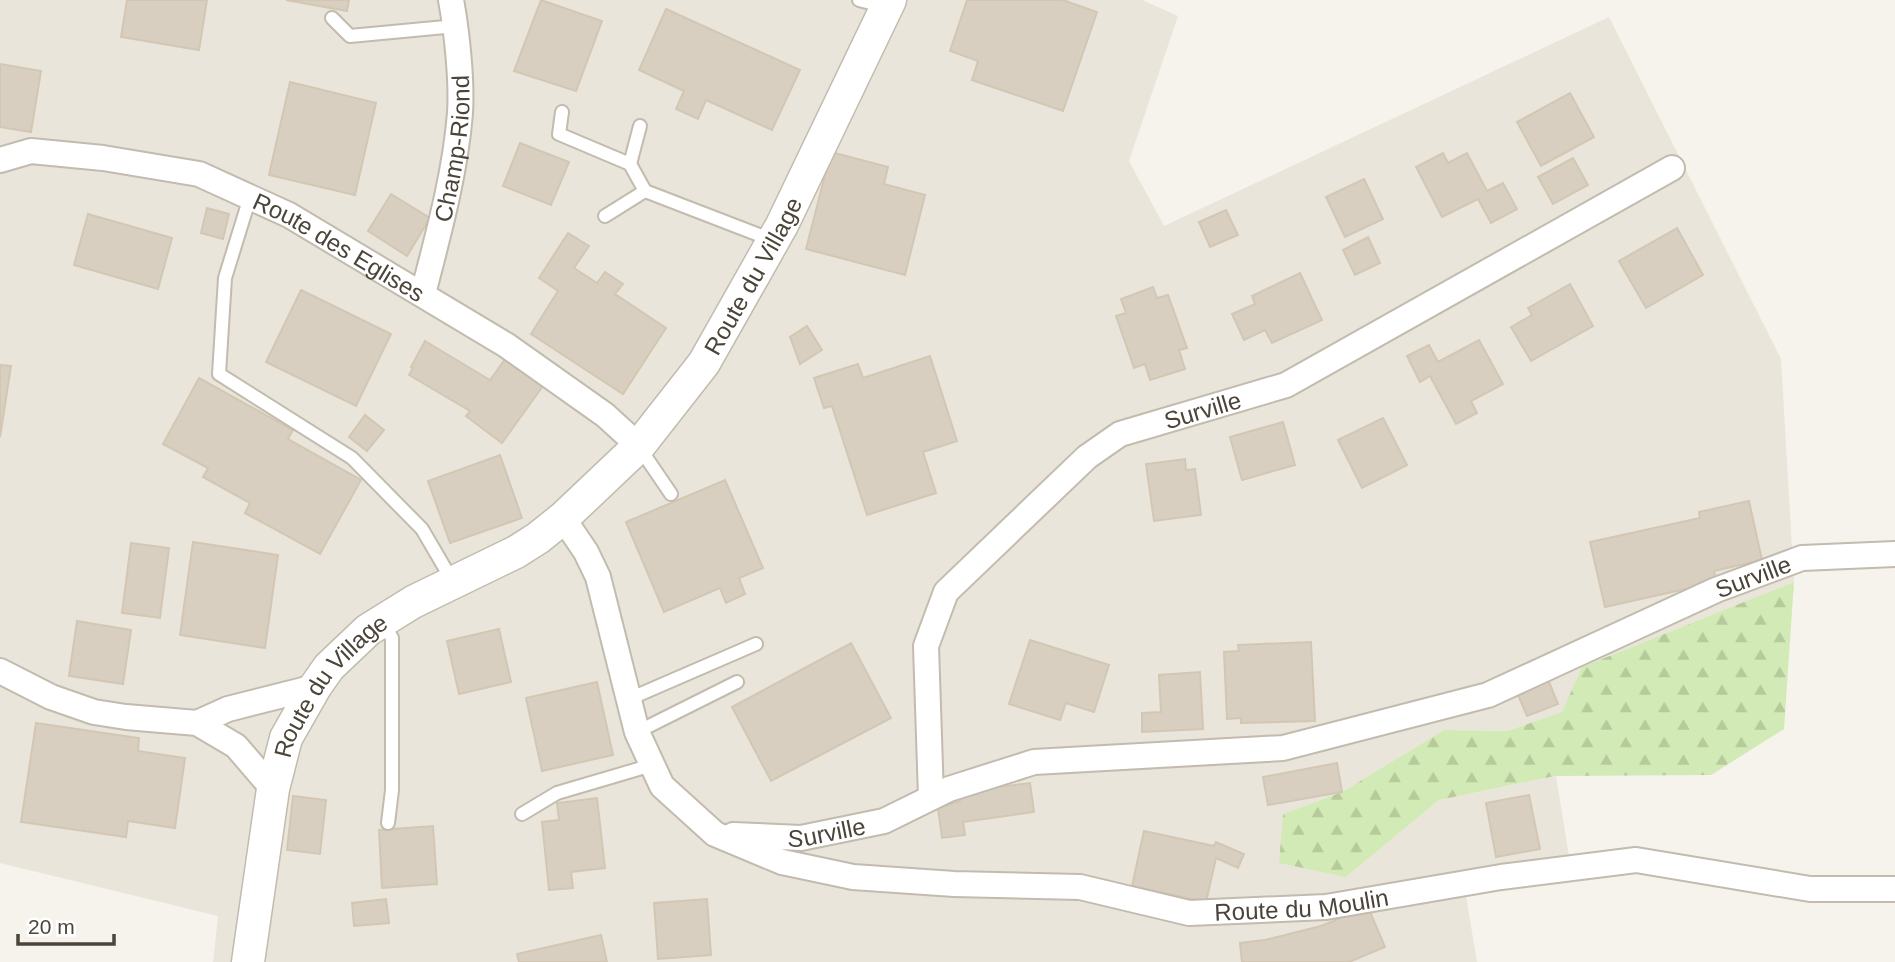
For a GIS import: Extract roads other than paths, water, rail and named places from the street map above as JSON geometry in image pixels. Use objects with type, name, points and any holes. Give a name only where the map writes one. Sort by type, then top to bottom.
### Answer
[{"type":"street","name":"Champ-Riond","points":[[423,294],[446,203],[460,112],[456,26],[451,0]]},
{"type":"street","name":"Route du Village","points":[[248,962],[273,789],[286,738],[315,687],[348,647],[382,621],[413,602],[516,552],[564,518],[639,446],[704,363],[773,240],[879,2]]},
{"type":"street","name":"Route des Eglises","points":[[0,160],[31,151],[103,158],[199,174],[289,215],[506,345],[605,415],[639,446]]},
{"type":"street","name":"Surville","points":[[931,797],[926,646],[946,592],[1087,457],[1120,434],[1286,385],[1672,168]]},
{"type":"street","points":[[564,518],[598,577],[637,733],[662,786],[715,834]]},
{"type":"street","name":"Surville","points":[[715,834],[801,838],[884,821],[949,789],[1034,762],[1283,748],[1488,695],[1716,590],[1802,558],[1895,554]]},
{"type":"street","points":[[0,671],[33,689],[94,712],[197,723],[236,746],[273,789]]},
{"type":"street","points":[[197,723],[228,709],[315,687]]},
{"type":"street","name":"Route du Moulin","points":[[715,834],[782,862],[853,877],[954,884],[1080,887],[1189,913],[1326,907],[1501,877],[1636,860],[1810,889],[1895,889]]},
{"type":"lane","points":[[332,18],[351,36],[456,26]]},
{"type":"lane","points":[[562,112],[559,134],[630,164],[645,191],[773,240]]},
{"type":"lane","points":[[630,164],[640,126]]},
{"type":"lane","points":[[605,216],[645,191]]},
{"type":"lane","points":[[250,197],[225,278],[219,374],[352,458],[422,529],[453,582]]},
{"type":"lane","points":[[639,446],[671,494]]},
{"type":"lane","points":[[382,621],[392,638],[392,790],[388,823]]},
{"type":"lane","points":[[629,699],[756,644]]},
{"type":"lane","points":[[637,733],[737,682]]},
{"type":"lane","points":[[522,814],[557,793],[652,765]]}]
